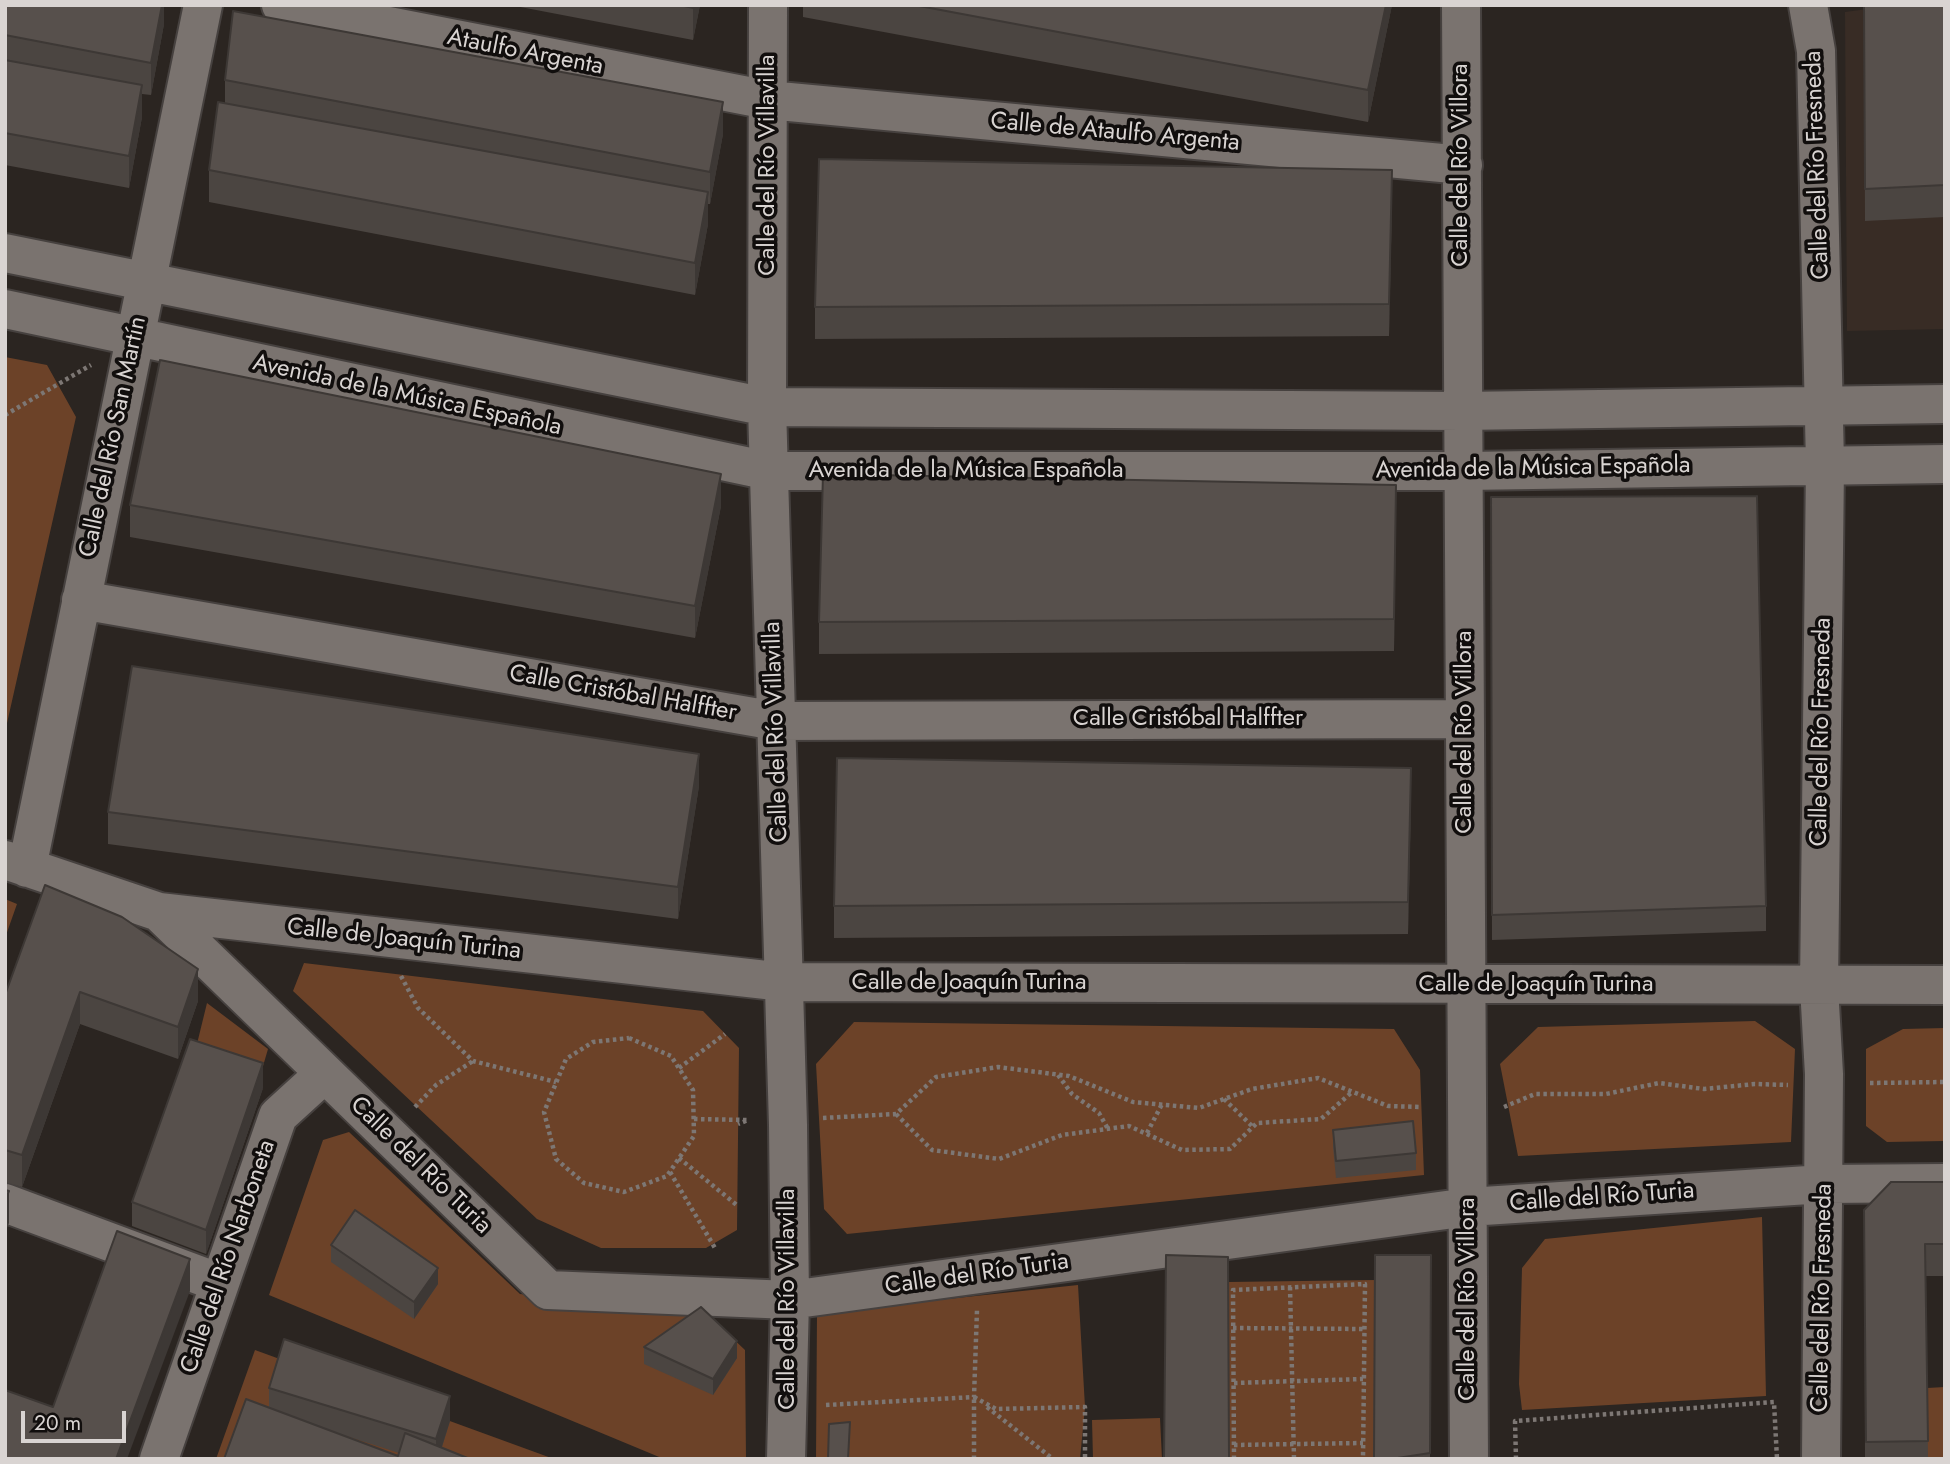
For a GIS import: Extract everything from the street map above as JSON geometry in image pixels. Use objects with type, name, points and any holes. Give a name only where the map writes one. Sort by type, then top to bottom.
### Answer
[{"type":"street","name":"Calle del Río San Martín","points":[[38,913],[28,868],[133,338],[147,284],[203,5]]},
{"type":"street","name":"Ataulfo Argenta","points":[[281,5],[768,100]]},
{"type":"street","name":"Calle del Río Villavilla","points":[[768,5],[767,407],[787,1119],[790,1300],[786,1459]]},
{"type":"street","name":"Calle del Río Villora","points":[[1461,5],[1461,411],[1465,471],[1469,1459]]},
{"type":"street","name":"Calle del Río Fresneda","points":[[1808,5],[1816,51],[1825,465],[1819,987],[1824,1074],[1821,1459]]},
{"type":"street","points":[[1816,51],[1824,19],[1832,5]]},
{"type":"street","name":"Calle de Ataulfo Argenta","points":[[768,100],[1463,165]]},
{"type":"street","points":[[5,253],[147,284],[767,407],[1461,411],[1945,404]]},
{"type":"street","name":"Avenida de la Música Española","points":[[5,309],[769,471],[1465,471],[1945,464]]},
{"type":"street","name":"Calle Cristóbal Halffter","points":[[81,600],[776,721],[1465,719]]},
{"type":"street","name":"Calle de Joaquín Turina","points":[[28,868],[159,912],[784,982],[1819,987],[1945,985]]},
{"type":"street","name":"Calle del Río Turia","points":[[159,912],[548,1290],[790,1300],[1468,1207],[1824,1184],[1945,1183]]},
{"type":"street","name":"Calle del Río Narboneta","points":[[159,1459],[278,1115],[324,1073]]},
{"type":"street","points":[[5,1203],[220,1283]]},
{"type":"path","points":[[5,415],[133,338]]},
{"type":"path","points":[[380,937],[418,1008],[473,1061],[556,1082]]},
{"type":"path","points":[[679,1068],[725,1034]]},
{"type":"path","points":[[629,1038],[671,1056],[679,1068],[693,1090],[694,1136],[667,1176],[624,1192],[584,1183],[556,1159],[544,1112],[566,1059],[593,1042],[629,1038]]},
{"type":"path","points":[[415,1107],[436,1084],[473,1061]]},
{"type":"path","points":[[787,1119],[895,1114],[936,1077],[998,1067],[1058,1074],[1133,1102],[1199,1108],[1252,1089],[1318,1078],[1388,1106],[1421,1107]]},
{"type":"path","points":[[1058,1074],[1072,1094],[1100,1113],[1108,1129]]},
{"type":"path","points":[[1467,1121],[1535,1094],[1606,1094],[1658,1083],[1704,1089],[1755,1084],[1793,1086],[1824,1074]]},
{"type":"path","points":[[1870,1083],[1945,1082]]},
{"type":"path","points":[[895,1114],[932,1150],[999,1159],[1062,1135],[1129,1126],[1182,1150],[1230,1149],[1257,1123],[1321,1119],[1351,1093]]},
{"type":"path","points":[[1224,1099],[1253,1127]]},
{"type":"path","points":[[1147,1133],[1162,1104]]},
{"type":"path","points":[[694,1119],[748,1120],[738,1124]]},
{"type":"path","points":[[679,1158],[738,1206]]},
{"type":"path","points":[[670,1172],[715,1248]]},
{"type":"path","points":[[974,1459],[978,1274]]},
{"type":"path","points":[[1234,1459],[1233,1290],[1365,1284],[1363,1459]]},
{"type":"path","points":[[1290,1287],[1294,1459]]},
{"type":"path","points":[[1233,1328],[1364,1329]]},
{"type":"path","points":[[1234,1383],[1363,1379]]},
{"type":"path","points":[[974,1397],[1054,1459]]},
{"type":"path","points":[[826,1405],[974,1397],[996,1409],[1085,1407],[1085,1459]]},
{"type":"path","points":[[1516,1459],[1516,1421],[1774,1402],[1777,1459]]},
{"type":"path","points":[[1234,1444],[1363,1443]]},
{"type":"shaded area","points":[[1898,5],[1945,5],[1945,329],[1847,331],[1845,12]]},
{"type":"shaded area","points":[[5,357],[47,365],[76,417],[5,732]]},
{"type":"shaded area","points":[[5,899],[17,904],[5,938]]},
{"type":"shaded area","points":[[304,963],[703,1011],[739,1048],[737,1230],[706,1248],[601,1248],[537,1219],[293,991]]},
{"type":"shaded area","points":[[207,1003],[268,1049],[261,1073],[195,1052]]},
{"type":"shaded area","points":[[1755,1021],[1795,1049],[1791,1142],[1518,1156],[1500,1064],[1538,1027]]},
{"type":"shaded area","points":[[854,1022],[1394,1029],[1420,1070],[1424,1175],[847,1234],[824,1209],[816,1064]]},
{"type":"shaded area","points":[[1945,1028],[1945,1141],[1887,1142],[1866,1126],[1866,1049],[1903,1029]]},
{"type":"shaded area","points":[[349,1132],[520,1294],[705,1312],[745,1350],[746,1459],[664,1459],[269,1295],[323,1140]]},
{"type":"shaded area","points":[[1762,1217],[1766,1396],[1522,1410],[1519,1384],[1522,1268],[1545,1239]]},
{"type":"shaded area","points":[[1375,1280],[1374,1459],[1229,1459],[1228,1282]]},
{"type":"shaded area","points":[[1078,1285],[1085,1407],[1080,1459],[816,1459],[817,1313]]},
{"type":"shaded area","points":[[255,1350],[554,1459],[216,1459]]},
{"type":"shaded area","points":[[1945,1387],[1945,1459],[1927,1459],[1927,1388]]},
{"type":"shaded area","points":[[1160,1418],[1162,1459],[1093,1459],[1092,1420]]},
{"type":"building","points":[[5,5],[162,5],[151,63],[5,35]]},
{"type":"building","points":[[914,5],[1386,5],[1368,90]]},
{"type":"building","points":[[1864,5],[1945,5],[1945,185],[1865,189]]},
{"type":"building","points":[[233,11],[723,102],[710,172],[225,80]]},
{"type":"building","points":[[5,60],[142,85],[129,156],[5,133]]},
{"type":"building","points":[[218,102],[708,192],[695,263],[209,170]]},
{"type":"building","points":[[819,159],[1392,170],[1389,304],[815,307]]},
{"type":"building","points":[[160,360],[721,474],[695,606],[130,505]]},
{"type":"building","points":[[823,474],[1396,485],[1394,619],[819,622]]},
{"type":"building","points":[[1757,496],[1766,906],[1492,915],[1491,497]]},
{"type":"building","points":[[132,666],[699,754],[678,887],[108,812]]},
{"type":"building","points":[[837,758],[1411,768],[1408,902],[834,906]]},
{"type":"building","points":[[45,885],[122,917],[198,969],[178,1027],[80,992],[22,1155],[5,1150],[5,995]]},
{"type":"building","points":[[190,1039],[263,1063],[206,1230],[132,1202]]},
{"type":"building","points":[[1413,1121],[1416,1153],[1336,1161],[1333,1130]]},
{"type":"building","points":[[1891,1182],[1945,1182],[1945,1244],[1925,1244],[1928,1441],[1866,1442],[1864,1210]]},
{"type":"building","points":[[355,1210],[438,1268],[414,1302],[331,1245]]},
{"type":"building","points":[[117,1231],[190,1259],[116,1459],[5,1459],[5,1390],[53,1407]]},
{"type":"building","points":[[1166,1255],[1228,1257],[1229,1459],[1164,1459]]},
{"type":"building","points":[[1375,1255],[1431,1255],[1430,1453],[1374,1459]]},
{"type":"building","points":[[701,1307],[737,1341],[713,1379],[644,1347]]},
{"type":"building","points":[[284,1339],[450,1396],[436,1439],[269,1388]]},
{"type":"building","points":[[246,1399],[398,1456],[405,1433],[470,1459],[224,1459]]},
{"type":"building","points":[[850,1422],[848,1459],[828,1459],[829,1424]]}]
